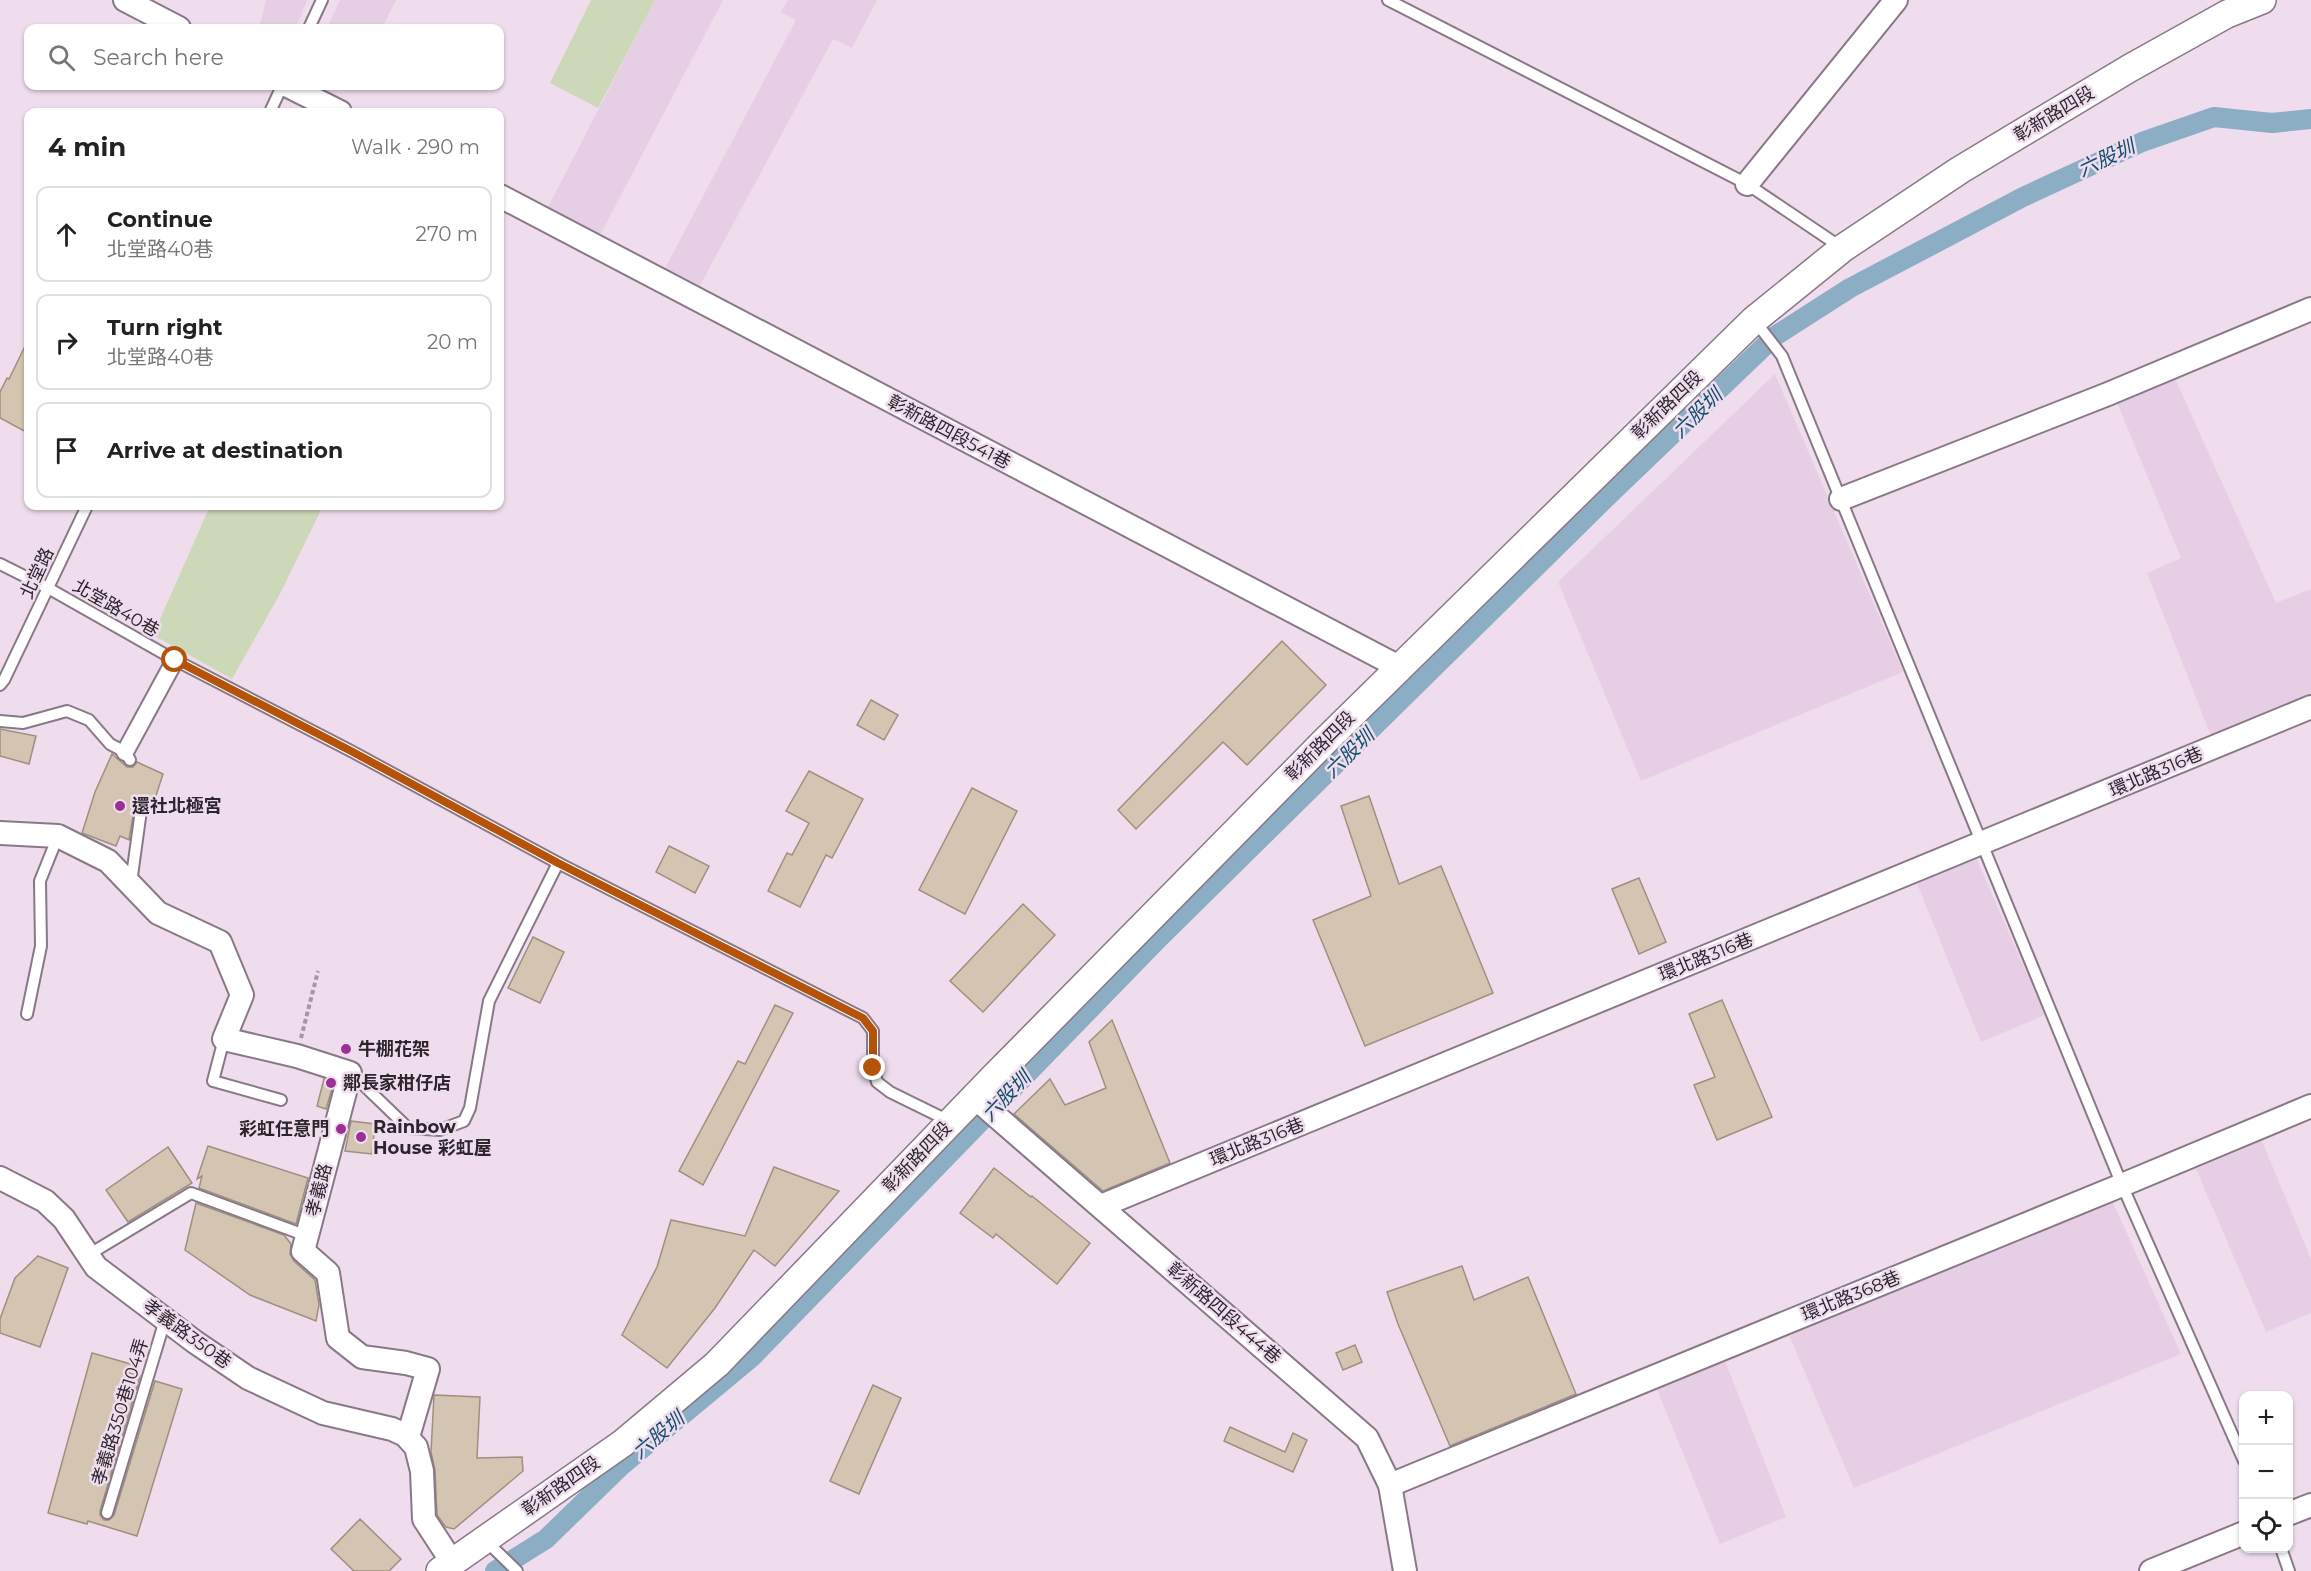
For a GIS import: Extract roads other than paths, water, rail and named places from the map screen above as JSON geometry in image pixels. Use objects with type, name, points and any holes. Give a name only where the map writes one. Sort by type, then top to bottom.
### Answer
[{"type":"street","points":[[125,0],[171,24]]},
{"type":"street","points":[[1747,184],[1896,0]]},
{"type":"street","name":"彰新路四段","points":[[446,1567],[623,1443],[717,1364],[951,1122],[1400,667],[1762,330],[1843,248],[1960,170],[2120,74],[2227,14],[2262,0]]},
{"type":"street","points":[[296,90],[332,108]]},
{"type":"street","name":"彰新路四段541巷","points":[[504,198],[1400,667]]},
{"type":"street","points":[[1841,499],[2108,394],[2311,309]]},
{"type":"street","points":[[128,756],[175,660]]},
{"type":"street","name":"環北路316巷","points":[[1101,1206],[2311,707]]},
{"type":"street","points":[[0,833],[58,836],[108,861],[158,913],[220,942],[242,995],[224,1039],[297,1056],[350,1073]]},
{"type":"street","name":"孝義路","points":[[350,1073],[303,1251],[327,1273],[338,1338],[362,1357],[406,1363],[428,1369],[408,1437]]},
{"type":"street","name":"彰新路四段444巷","points":[[975,1098],[1367,1438],[1390,1485],[1406,1571]]},
{"type":"street","name":"環北路368巷","points":[[1390,1485],[2311,1106]]},
{"type":"street","name":"孝義路350巷","points":[[0,1178],[45,1201],[64,1219],[96,1267],[165,1320],[248,1378],[323,1413],[392,1430],[408,1437]]},
{"type":"street","points":[[408,1437],[416,1447],[422,1471],[424,1519],[446,1567]]},
{"type":"street","points":[[2293,1512],[2311,1505]]},
{"type":"street","points":[[2151,1571],[2239,1535]]},
{"type":"lane","points":[[311,24],[322,0]]},
{"type":"lane","points":[[1388,0],[1747,184],[1843,248]]},
{"type":"lane","points":[[272,108],[280,90]]},
{"type":"lane","points":[[1762,330],[1782,356],[2122,1185],[2239,1450]]},
{"type":"lane","name":"北堂路","points":[[0,685],[85,510]]},
{"type":"lane","name":"北堂路40巷","points":[[0,564],[48,588],[175,660],[351,751],[558,863],[863,1018],[873,1031],[873,1068],[877,1082],[890,1092],[951,1122]]},
{"type":"lane","points":[[0,721],[23,723],[67,711],[89,720],[110,744],[128,756]]},
{"type":"lane","points":[[131,885],[142,803]]},
{"type":"lane","points":[[27,1014],[41,946],[40,881],[58,836]]},
{"type":"lane","points":[[350,1073],[408,1128],[440,1130],[464,1120],[470,1108],[489,1001],[558,863]]},
{"type":"lane","points":[[224,1039],[213,1081],[281,1100]]},
{"type":"lane","points":[[88,1255],[192,1193],[307,1236]]},
{"type":"lane","name":"孝義路350巷104弄","points":[[106,1513],[165,1320]]},
{"type":"lane","points":[[485,1540],[517,1571]]},
{"type":"lane","points":[[2283,1553],[2289,1571]]},
{"type":"waterway","name":"六股圳","points":[[495,1571],[546,1539],[621,1466],[752,1357],[1159,938],[1615,489],[1775,336],[1850,288],[2023,197],[2142,142],[2214,117],[2272,123],[2311,119]]},
{"type":"place","name":"還社北極宮","points":[[120,806]]},
{"type":"place","name":"牛棚花架","points":[[346,1049]]},
{"type":"place","name":"鄰長家柑仔店","points":[[331,1083]]},
{"type":"place","name":"彩虹任意門","points":[[341,1129]]},
{"type":"place","name":"Rainbow House 彩虹屋","points":[[361,1137]]}]
